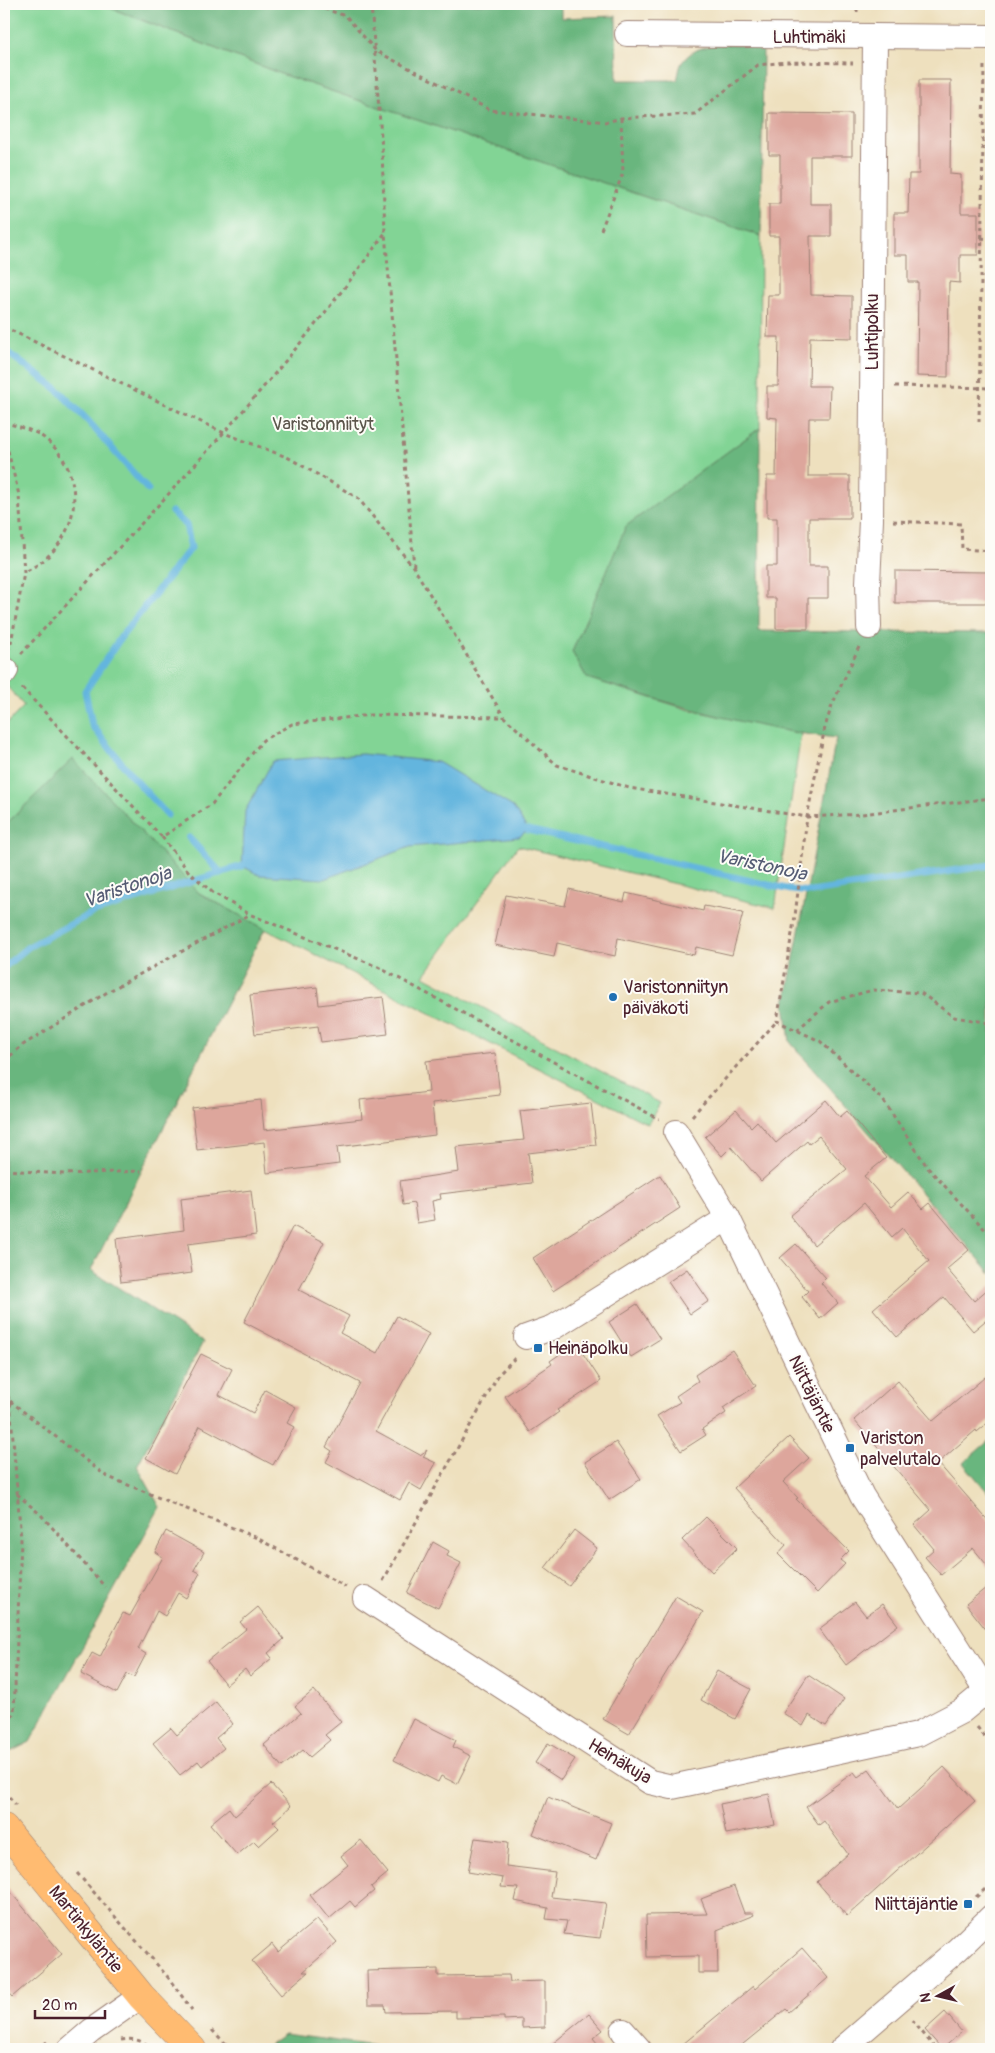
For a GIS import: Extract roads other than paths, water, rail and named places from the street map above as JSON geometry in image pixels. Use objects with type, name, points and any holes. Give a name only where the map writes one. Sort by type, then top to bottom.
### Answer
[{"type":"main road","name":"Martinkyläntie","points":[[10,1817],[141,1996],[192,2049]]},
{"type":"street","name":"Luhtimäki","points":[[627,34],[875,38],[991,37]]},
{"type":"street","name":"Luhtipolku","points":[[869,627],[875,38]]},
{"type":"street","name":"Niittäjäntie","points":[[676,1132],[728,1218],[862,1496],[990,1692]]},
{"type":"street","points":[[526,1337],[554,1327],[728,1218]]},
{"type":"street","name":"Heinäkuja","points":[[365,1598],[650,1782],[672,1787],[918,1734],[962,1711],[990,1692]]},
{"type":"street","points":[[842,2049],[958,1949],[991,1917]]},
{"type":"street","points":[[70,2049],[91,2031],[141,1996]]},
{"type":"street","points":[[623,2031],[639,2049]]},
{"type":"water","points":[[362,754],[438,762],[513,807],[528,830],[519,837],[410,847],[324,879],[259,875],[242,866],[245,811],[273,761]]},
{"type":"waterway","points":[[4,350],[57,389],[89,422],[148,490]]},
{"type":"waterway","points":[[167,815],[131,775],[92,725],[85,691],[121,637],[191,548],[186,525],[172,512]]},
{"type":"waterway","name":"Varistonoja","points":[[528,830],[791,890],[811,892],[991,865]]},
{"type":"waterway","points":[[189,838],[221,873]]},
{"type":"waterway","name":"Varistonoja","points":[[4,967],[28,947],[94,912],[242,866]]},
{"type":"place","name":"Varistonniityn päiväkoti","points":[[613,997]]},
{"type":"place","name":"Heinäpolku","points":[[538,1348]]},
{"type":"place","name":"Variston palvelutalo","points":[[850,1448]]},
{"type":"place","name":"Niittäjäntie","points":[[968,1904]]},
{"type":"park label","name":"Varistonniityt","points":[[323,424]]}]
